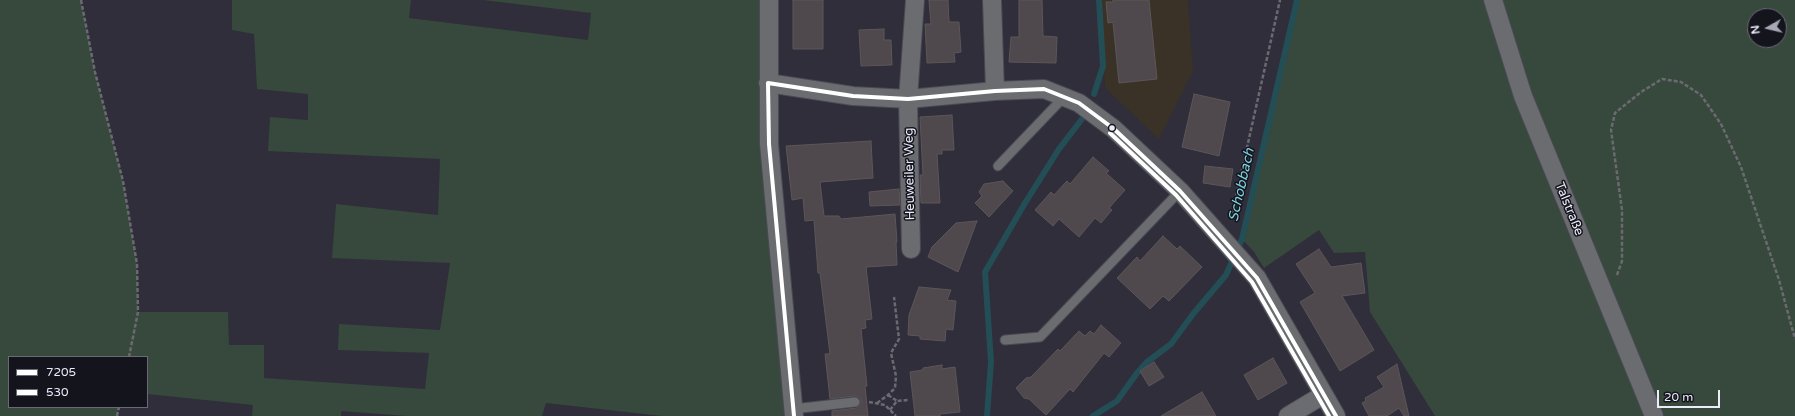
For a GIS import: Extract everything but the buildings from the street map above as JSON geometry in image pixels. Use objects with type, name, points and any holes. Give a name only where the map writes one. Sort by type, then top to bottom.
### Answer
[{"type":"street","points":[[769,0],[769,144],[793,413]]},
{"type":"street","name":"Heuweiler Weg","points":[[911,249],[908,99],[915,0]]},
{"type":"street","points":[[992,0],[995,91]]},
{"type":"street","name":"Talstraße","points":[[1493,0],[1523,96],[1654,416]]},
{"type":"street","points":[[768,83],[853,96],[908,99],[995,91],[1044,89],[1079,103],[1114,129],[1180,191],[1257,278],[1336,416]]},
{"type":"street","points":[[1288,416],[1323,395]]},
{"type":"lane","points":[[998,166],[1064,97]]},
{"type":"lane","points":[[1005,340],[1040,337],[1180,191]]},
{"type":"lane","points":[[793,413],[855,402]]},
{"type":"path","points":[[81,0],[96,72],[123,181],[137,264],[138,312],[129,356]]},
{"type":"path","points":[[1226,243],[1280,0]]},
{"type":"path","points":[[1608,304],[1622,261],[1622,210],[1611,130],[1614,113],[1641,92],[1662,79],[1681,82],[1701,95],[1721,124],[1741,167],[1780,280],[1795,338]]},
{"type":"path","points":[[877,403],[888,395],[894,388],[896,376],[891,353],[899,339],[894,297]]},
{"type":"path","points":[[888,395],[897,401],[909,400]]},
{"type":"path","points":[[890,410],[897,401]]},
{"type":"path","points":[[855,402],[885,405],[896,416]]},
{"type":"shaded area","points":[[1101,0],[1188,0],[1193,71],[1159,139],[1105,88]]},
{"type":"green space","points":[[0,0],[81,0],[95,72],[123,181],[137,264],[138,312],[228,312],[229,345],[264,345],[264,378],[425,389],[429,353],[338,350],[339,324],[440,330],[450,263],[332,258],[336,204],[438,215],[440,159],[268,151],[270,117],[308,120],[308,94],[257,89],[254,34],[232,30],[232,0],[411,0],[409,18],[588,40],[591,13],[483,0],[768,0],[793,416],[662,416],[546,403],[542,416],[407,416],[341,411],[341,416],[252,416],[253,405],[148,394],[148,356],[8,356],[8,408],[119,408],[117,416],[0,416]]},
{"type":"green space","points":[[1297,0],[1795,0],[1795,416],[1435,416],[1370,312],[1365,252],[1334,253],[1319,230],[1264,268],[1254,252],[1242,239]]},
{"type":"waterway","points":[[1094,94],[1103,66],[1099,0]]},
{"type":"waterway","name":"Schobbach","points":[[1093,416],[1117,401],[1137,373],[1147,362],[1171,344],[1193,314],[1226,275],[1242,239],[1297,0]]},
{"type":"waterway","points":[[987,416],[991,362],[985,272],[1025,203],[1059,149],[1082,119]]},
{"type":"transit line","name":"7205","points":[[768,83],[853,96],[908,99],[995,91],[1044,89],[1079,103],[1114,129],[1180,191],[1257,278],[1336,416]]},
{"type":"transit line","name":"7205","points":[[768,83],[769,144],[794,416]]},
{"type":"transit line","name":"530","points":[[1110,133],[1176,195],[1252,282],[1329,416]]}]
